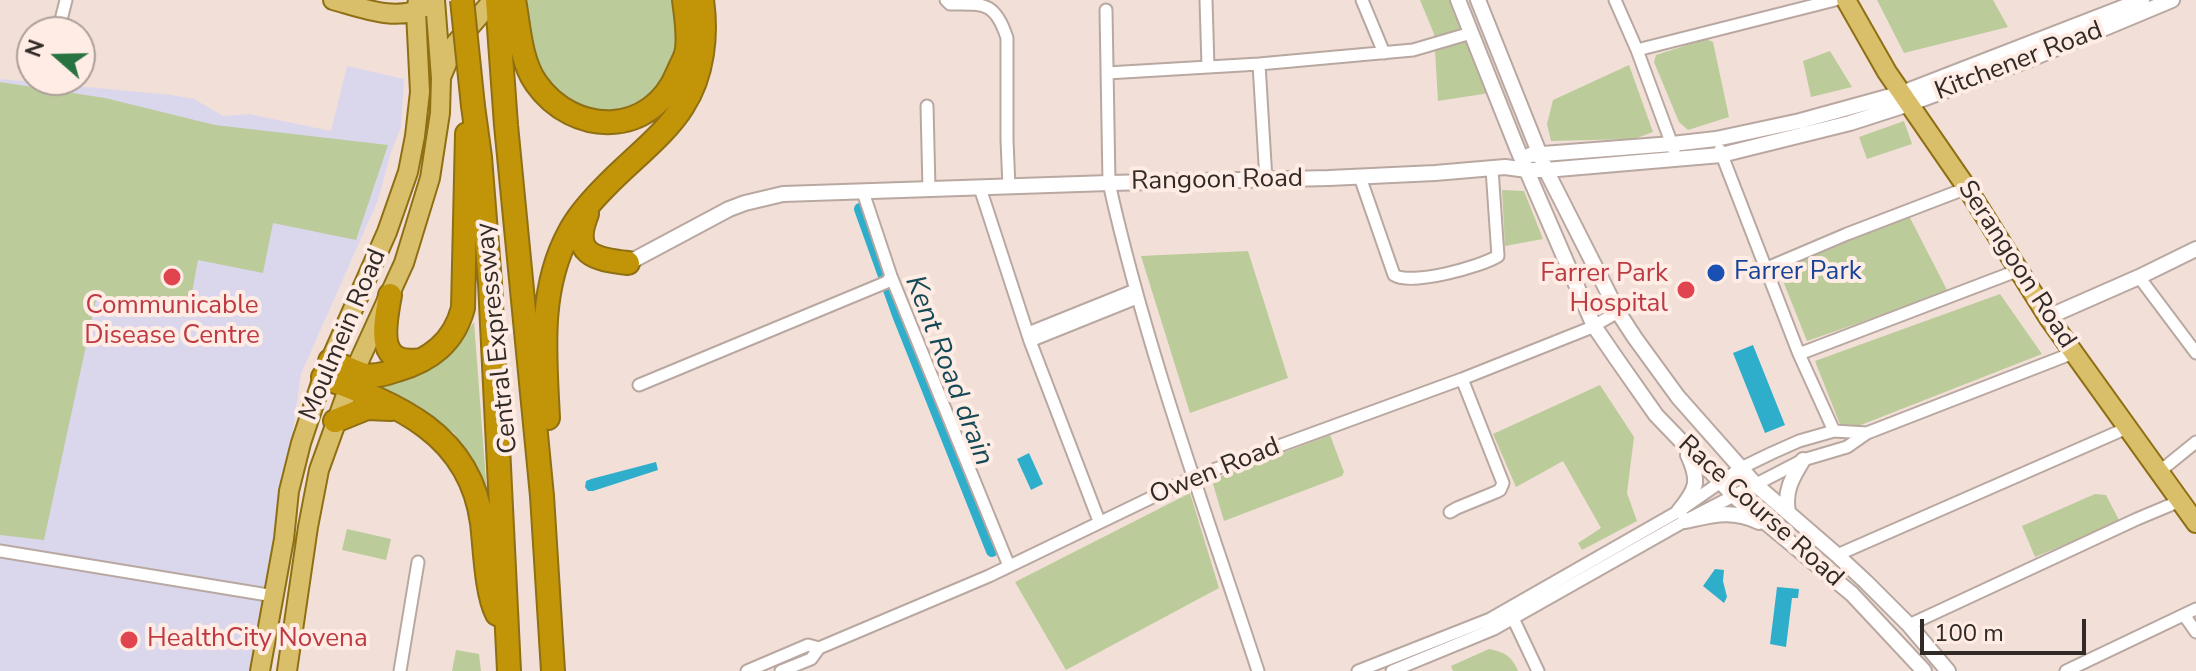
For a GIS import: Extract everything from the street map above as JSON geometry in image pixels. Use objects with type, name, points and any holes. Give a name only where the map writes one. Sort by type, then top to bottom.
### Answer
[{"type":"highway","name":"Central Expressway","points":[[462,0],[480,157],[490,283],[509,671]]},
{"type":"highway","name":"Central Expressway","points":[[495,0],[542,496],[553,671]]},
{"type":"highway","points":[[514,0],[526,63],[534,81],[550,100],[569,114],[602,123],[624,121],[648,111],[664,96],[676,78],[687,51],[684,0]]},
{"type":"highway","points":[[548,590],[554,571],[546,371],[547,299],[555,265],[569,231],[592,201],[683,106],[705,45],[702,0]]},
{"type":"highway","points":[[352,378],[402,369],[427,359],[452,336],[459,323],[463,308],[466,143],[473,106]]},
{"type":"highway","points":[[592,201],[581,229],[581,243],[588,253],[600,260],[628,263]]},
{"type":"highway","points":[[390,295],[384,330],[386,347],[391,354],[403,359],[427,359]]},
{"type":"highway","points":[[327,369],[352,378],[425,424],[448,445],[464,466],[481,517],[494,610],[507,632]]},
{"type":"highway","points":[[335,421],[367,408],[400,410]]},
{"type":"main road","points":[[333,0],[390,14],[435,0]]},
{"type":"main road","name":"Moulmein Road","points":[[287,671],[319,470],[352,378],[414,236],[430,178],[440,113],[441,78],[435,0]]},
{"type":"main road","points":[[441,78],[455,44],[495,0]]},
{"type":"main road","name":"Serangoon Road","points":[[1846,0],[1905,99],[1967,188],[2048,317],[2196,523]]},
{"type":"main road","name":"Moulmein Road","points":[[260,671],[296,462],[327,369],[387,232],[408,172],[420,92],[417,6]]},
{"type":"street","points":[[946,0],[950,4],[972,3],[986,7],[1002,22],[1007,38],[1009,187]]},
{"type":"street","points":[[1206,0],[1208,67]]},
{"type":"street","points":[[1362,0],[1384,53]]},
{"type":"street","name":"Race Course Road","points":[[1458,0],[1594,326],[1656,415],[1683,444],[1734,496],[1852,594],[1924,671]]},
{"type":"street","name":"Race Course Road","points":[[1478,0],[1546,170],[1618,312],[1678,397],[1755,484],[1837,555],[1909,625],[1948,671]]},
{"type":"street","points":[[1615,0],[1674,151]]},
{"type":"street","points":[[1637,50],[1835,0]]},
{"type":"street","name":"Kitchener Road","points":[[1905,99],[2142,0]]},
{"type":"street","name":"Kitchener Road","points":[[1905,99],[2033,58],[2172,0]]},
{"type":"street","points":[[1106,10],[1109,183],[1136,294],[1177,431],[1258,671]]},
{"type":"street","points":[[1107,73],[1259,64],[1413,50],[1471,33]]},
{"type":"street","points":[[1259,64],[1266,180]]},
{"type":"street","name":"Rangoon Road","points":[[628,263],[716,215],[745,203],[791,194],[1360,177],[1498,168],[1546,170],[1674,151],[1716,139],[1905,99]]},
{"type":"street","name":"Rangoon Road","points":[[1498,168],[1521,156],[1539,154],[1674,151],[1721,155],[1850,123],[1905,99]]},
{"type":"street","points":[[927,106],[929,189]]},
{"type":"street","points":[[1716,139],[1799,354],[1834,431]]},
{"type":"street","points":[[1360,177],[1396,278],[1405,279],[1465,270],[1498,256],[1498,168]]},
{"type":"street","points":[[980,188],[1029,337],[1099,521]]},
{"type":"street","points":[[1767,268],[1967,188]]},
{"type":"street","points":[[863,192],[889,279],[1009,566]]},
{"type":"street","points":[[2048,317],[2196,249]]},
{"type":"street","points":[[1799,354],[2019,270]]},
{"type":"street","points":[[2139,277],[2196,353]]},
{"type":"street","points":[[639,385],[889,279]]},
{"type":"street","points":[[1029,337],[1136,294]]},
{"type":"street","name":"Owen Road","points":[[781,671],[811,659],[819,648],[1009,566],[1194,477],[1462,379],[1594,326],[1618,312]]},
{"type":"street","points":[[1392,671],[1494,629],[1511,614],[1682,516],[1734,496],[1803,460],[1847,447],[1867,433],[2073,353]]},
{"type":"street","points":[[1450,512],[1500,490],[1503,483],[1462,379]]},
{"type":"street","points":[[1837,555],[2127,428]]},
{"type":"street","points":[[1682,516],[1720,481],[1799,441],[1834,431],[1867,433]]},
{"type":"street","points":[[2159,472],[2196,442]]},
{"type":"street","points":[[1682,516],[1696,485],[1695,469],[1683,444]]},
{"type":"street","points":[[1788,512],[1787,488],[1803,460]]},
{"type":"street","points":[[1909,625],[2180,501]]},
{"type":"street","points":[[1682,516],[1734,513],[1777,531]]},
{"type":"street","points":[[0,551],[274,596]]},
{"type":"street","points":[[400,671],[418,562]]},
{"type":"street","points":[[2066,671],[2196,609]]},
{"type":"street","points":[[1358,671],[1490,619],[1511,614]]},
{"type":"street","points":[[1511,614],[1538,671]]},
{"type":"street","points":[[2184,615],[2196,632]]},
{"type":"street","name":"Owen Road","points":[[747,671],[808,645],[819,648]]},
{"type":"shaded area","name":"Communicable Disease Centre","points":[[347,66],[404,79],[401,127],[378,200],[301,374],[252,671],[0,671],[0,79],[16,80],[16,96],[96,96],[96,88],[172,95],[194,99],[223,116],[249,114],[331,131]]},
{"type":"green space","points":[[521,0],[677,0],[679,47],[665,84],[638,105],[611,112],[585,109],[552,85],[532,56]]},
{"type":"green space","points":[[1420,0],[1458,0],[1496,92],[1438,101],[1434,34]]},
{"type":"green space","points":[[1877,0],[1993,0],[2008,27],[1904,53]]},
{"type":"green space","points":[[1706,39],[1713,42],[1729,117],[1688,130],[1679,122],[1654,62],[1656,55]]},
{"type":"green space","points":[[1830,51],[1852,87],[1811,97],[1803,61]]},
{"type":"green space","points":[[1629,65],[1653,132],[1634,139],[1551,141],[1547,124],[1553,100]]},
{"type":"green space","points":[[0,82],[16,84],[16,96],[92,96],[215,125],[388,145],[356,240],[273,223],[263,273],[198,260],[188,314],[97,295],[44,540],[0,535]]},
{"type":"green space","points":[[1904,121],[1912,144],[1867,159],[1859,137]]},
{"type":"green space","points":[[1502,190],[1524,191],[1543,239],[1505,246]]},
{"type":"green space","points":[[1908,214],[1948,292],[1807,341],[1777,266]]},
{"type":"green space","points":[[1248,251],[1288,378],[1190,413],[1141,256]]},
{"type":"green space","points":[[2000,294],[2042,354],[1843,432],[1815,361]]},
{"type":"green space","points":[[474,322],[488,507],[474,462],[454,433],[410,405],[367,386],[432,366],[459,344]]},
{"type":"green space","points":[[1600,385],[1634,437],[1627,493],[1637,521],[1582,550],[1578,543],[1601,528],[1563,461],[1516,487],[1493,434]]},
{"type":"green space","points":[[1330,435],[1344,472],[1342,476],[1224,521],[1213,484],[1216,478]]},
{"type":"green space","points":[[1190,493],[1219,588],[1066,670],[1015,582]]},
{"type":"green space","points":[[2095,494],[2106,495],[2120,522],[2035,557],[2022,526]]},
{"type":"green space","points":[[347,529],[391,539],[386,560],[342,550]]},
{"type":"green space","points":[[1489,649],[1507,656],[1518,671],[1453,671],[1451,666]]},
{"type":"green space","points":[[456,650],[479,654],[481,671],[452,671]]},
{"type":"water","points":[[1753,345],[1785,425],[1765,433],[1733,353]]},
{"type":"water","points":[[1029,453],[1043,484],[1031,490],[1017,459]]},
{"type":"water","points":[[656,462],[658,470],[593,491],[585,487],[586,481],[591,479]]},
{"type":"water","points":[[1715,569],[1724,570],[1727,597],[1724,603],[1703,586]]},
{"type":"water","points":[[1777,587],[1799,589],[1798,598],[1792,598],[1786,647],[1770,644]]},
{"type":"waterway","name":"Kent Road drain","points":[[860,209],[898,315],[992,551]]},
{"type":"place","name":"Farrer Park","points":[[1716,273]]},
{"type":"place","name":"Communicable Disease Centre","points":[[172,277]]},
{"type":"place","name":"Farrer Park Hospital","points":[[1686,290]]},
{"type":"place","name":"HealthCity Novena","points":[[129,640]]}]
